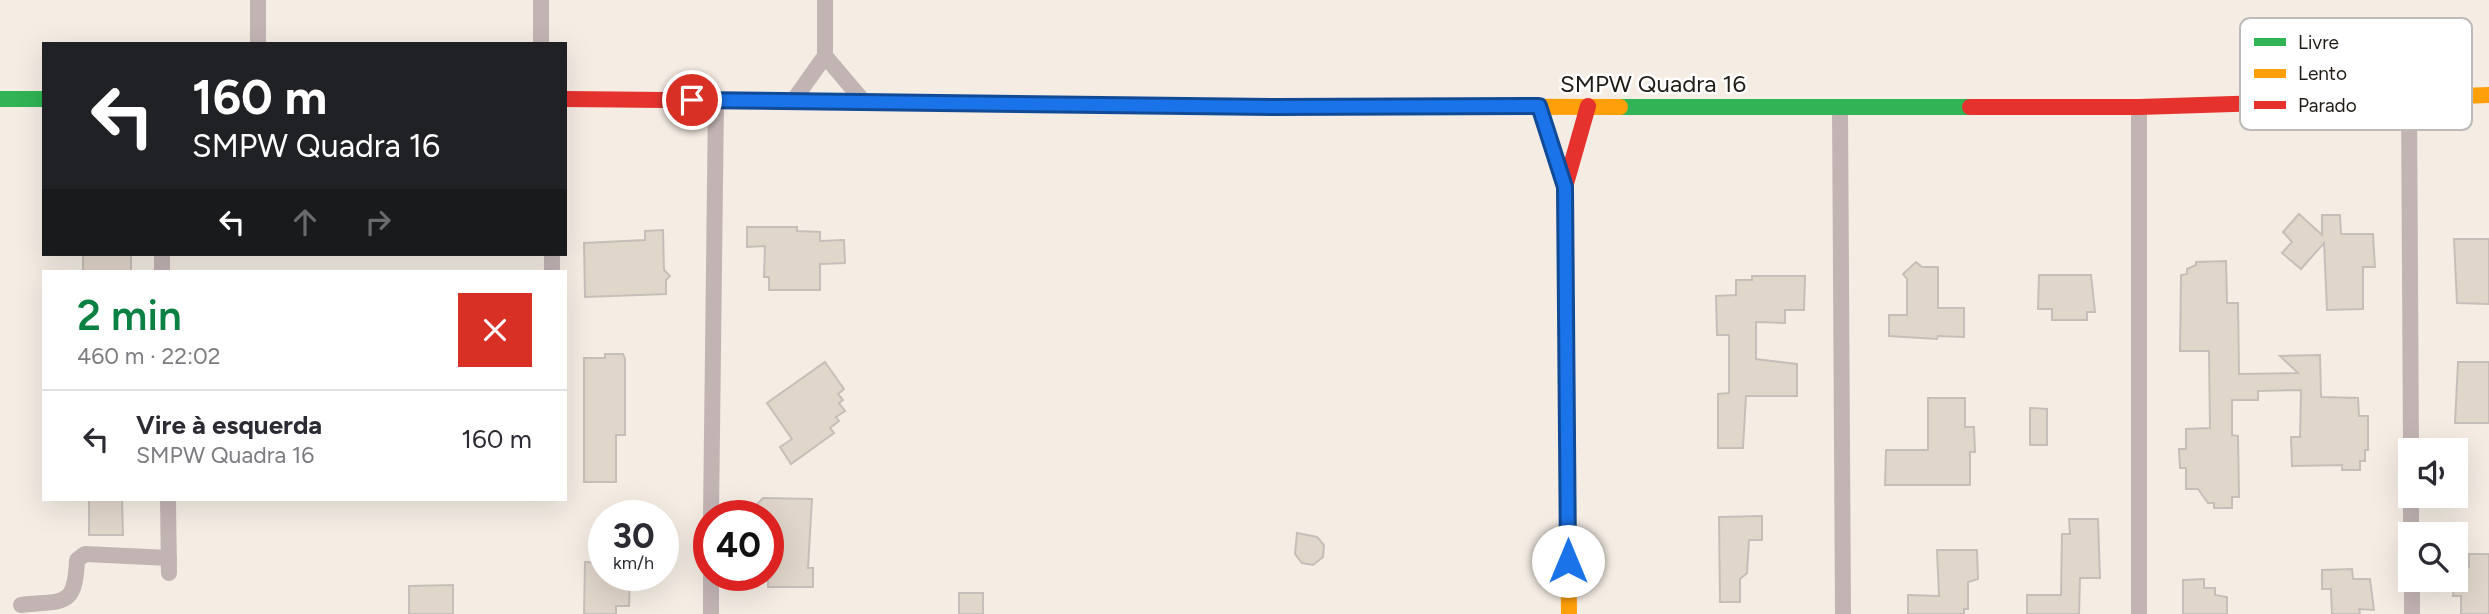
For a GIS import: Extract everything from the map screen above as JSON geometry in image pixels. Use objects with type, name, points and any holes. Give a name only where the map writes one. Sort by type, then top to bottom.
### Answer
[{"type":"street","points":[[258,0],[258,42]]},
{"type":"street","points":[[541,0],[541,42]]},
{"type":"street","points":[[793,101],[825,56],[825,0]]},
{"type":"street","points":[[825,56],[864,102]]},
{"type":"street","points":[[0,99],[42,99]]},
{"type":"street","name":"SMPW Quadra 16","points":[[567,100],[1276,107],[2139,107],[2240,103]]},
{"type":"street","points":[[711,500],[716,100]]},
{"type":"street","points":[[1539,106],[1565,187]]},
{"type":"street","points":[[1569,614],[1565,187],[1588,106]]},
{"type":"street","points":[[1840,107],[1843,614]]},
{"type":"street","points":[[2139,107],[2139,614]]},
{"type":"street","points":[[2409,130],[2411,438]]},
{"type":"street","points":[[20,605],[71,597],[76,586],[77,561],[85,554],[169,565],[168,501]]},
{"type":"street","points":[[711,591],[711,614]]},
{"type":"street","points":[[2412,592],[2412,614]]},
{"type":"building","points":[[2299,214],[2322,235],[2322,215],[2340,215],[2341,234],[2373,234],[2375,267],[2363,267],[2363,309],[2327,310],[2324,243],[2301,269],[2282,253],[2292,242],[2283,232]]},
{"type":"building","points":[[747,227],[797,227],[797,231],[820,232],[820,241],[844,240],[845,263],[820,264],[820,290],[769,290],[769,277],[764,277],[765,246],[747,247]]},
{"type":"building","points":[[663,230],[664,270],[670,276],[666,280],[666,294],[585,297],[584,243],[645,240],[645,231]]},
{"type":"building","points":[[2454,239],[2489,239],[2489,304],[2457,303]]},
{"type":"building","points":[[83,256],[131,256],[131,270],[83,270]]},
{"type":"building","points":[[2226,261],[2227,303],[2238,303],[2239,374],[2298,373],[2280,356],[2320,355],[2321,397],[2358,398],[2359,416],[2368,416],[2368,450],[2365,450],[2365,461],[2360,461],[2360,470],[2342,470],[2342,465],[2292,466],[2291,437],[2300,437],[2301,390],[2258,391],[2258,400],[2232,400],[2232,435],[2238,436],[2239,497],[2232,497],[2232,508],[2214,508],[2214,503],[2208,503],[2198,489],[2186,489],[2186,468],[2180,468],[2179,449],[2186,449],[2186,429],[2210,428],[2209,351],[2180,351],[2181,275],[2187,274],[2187,269],[2196,265],[2196,262]]},
{"type":"building","points":[[1916,262],[1922,267],[1938,267],[1938,308],[1964,308],[1964,337],[1938,336],[1937,339],[1889,336],[1889,315],[1907,315],[1907,279],[1903,274]]},
{"type":"building","points":[[2039,275],[2091,275],[2095,312],[2087,312],[2087,320],[2052,320],[2052,309],[2038,309]]},
{"type":"building","points":[[1752,276],[1805,276],[1804,310],[1785,310],[1785,323],[1756,322],[1756,359],[1797,364],[1797,396],[1746,396],[1743,448],[1718,448],[1718,394],[1729,393],[1729,335],[1717,335],[1716,296],[1736,295],[1736,280],[1752,280]]},
{"type":"building","points":[[605,354],[623,354],[625,359],[625,435],[616,435],[616,482],[584,482],[584,358],[605,358]]},
{"type":"building","points":[[825,362],[844,389],[838,394],[843,400],[839,403],[845,411],[836,417],[839,421],[830,428],[834,433],[791,464],[780,447],[792,439],[767,403]]},
{"type":"building","points":[[2458,362],[2489,362],[2489,423],[2455,423]]},
{"type":"building","points":[[1928,398],[1965,398],[1965,427],[1974,427],[1975,452],[1970,452],[1970,485],[1885,485],[1886,450],[1928,450]]},
{"type":"building","points":[[2030,408],[2047,409],[2047,445],[2030,445]]},
{"type":"building","points":[[812,499],[808,568],[813,568],[813,587],[784,587],[784,500],[761,500]]},
{"type":"building","points":[[89,501],[122,501],[123,535],[89,535]]},
{"type":"building","points":[[1762,516],[1762,540],[1749,540],[1747,573],[1740,579],[1740,602],[1720,602],[1719,517]]},
{"type":"building","points":[[2069,519],[2098,519],[2100,578],[2080,578],[2079,614],[2027,614],[2027,595],[2061,595],[2062,534],[2070,534]]},
{"type":"building","points":[[1297,533],[1317,537],[1324,545],[1323,557],[1313,565],[1302,563],[1295,554]]},
{"type":"building","points":[[1937,550],[1977,550],[1978,579],[1968,582],[1968,609],[1964,609],[1964,614],[1908,614],[1908,595],[1939,596]]},
{"type":"building","points":[[2469,554],[2489,554],[2489,614],[2461,614],[2461,596],[2453,596],[2453,592],[2468,592]]},
{"type":"building","points":[[585,562],[588,562],[588,591],[630,591],[629,606],[616,606],[616,614],[584,614]]},
{"type":"building","points":[[2352,569],[2353,579],[2370,579],[2374,610],[2359,609],[2360,614],[2332,614],[2331,589],[2322,589],[2322,570]]},
{"type":"building","points":[[2204,579],[2204,588],[2215,588],[2215,595],[2227,597],[2227,614],[2183,614],[2183,580]]},
{"type":"building","points":[[453,585],[453,614],[409,614],[409,586]]},
{"type":"building","points":[[959,593],[983,593],[983,614],[959,614]]},
{"type":"traffic: fast","points":[[0,99],[42,99]]},
{"type":"traffic: fast","points":[[855,102],[1176,106]]},
{"type":"traffic: fast","points":[[1620,107],[1970,107]]},
{"type":"traffic: slow","points":[[2472,96],[2489,95]]},
{"type":"traffic: slow","points":[[1176,106],[1620,107]]},
{"type":"traffic: slow","points":[[1566,300],[1569,614]]},
{"type":"traffic: jam","points":[[567,99],[855,102]]},
{"type":"traffic: jam","points":[[1970,107],[2240,104]]},
{"type":"traffic: jam","points":[[1566,300],[1565,187],[1588,106]]},
{"type":"route","points":[[692,100],[1276,107],[1539,106],[1565,187],[1568,561]]}]
